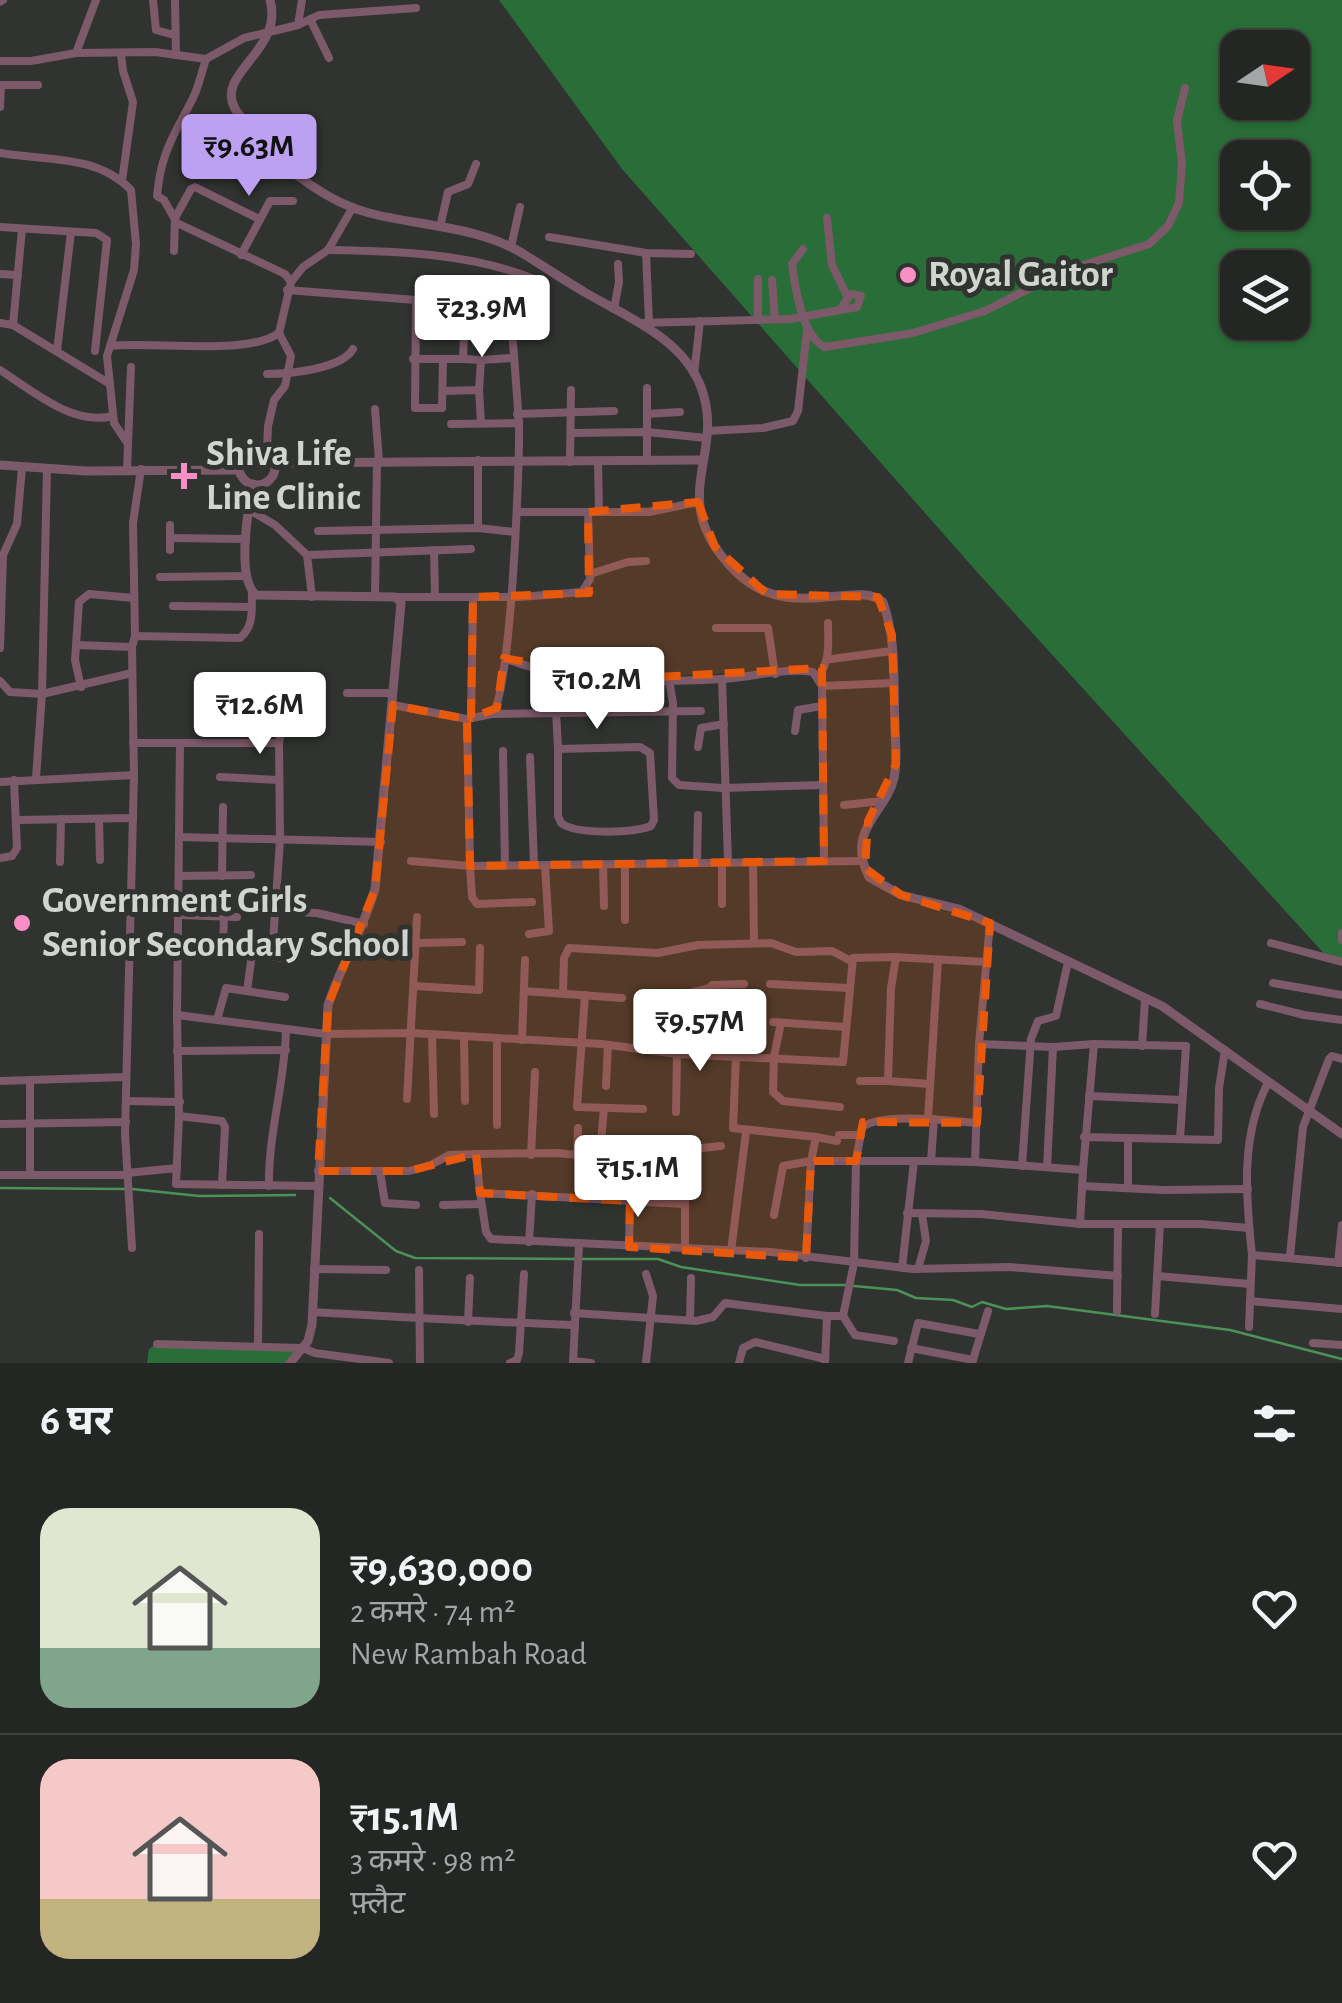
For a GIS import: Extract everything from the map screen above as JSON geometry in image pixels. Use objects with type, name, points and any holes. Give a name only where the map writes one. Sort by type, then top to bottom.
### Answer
[{"type":"street","points":[[76,53],[96,0]]},
{"type":"street","points":[[153,0],[156,30],[174,35]]},
{"type":"street","points":[[175,0],[176,54]]},
{"type":"street","points":[[270,0],[271,34],[231,93],[234,106],[280,163],[352,208],[510,247],[644,323],[673,347],[701,387],[706,434],[698,502],[715,547],[738,574],[767,594],[810,601],[858,594],[878,597],[888,616],[892,650],[896,764],[890,788],[868,821],[864,860],[869,877],[877,885],[932,905],[959,909],[1162,1006],[1342,1134]]},
{"type":"street","points":[[298,25],[302,0]]},
{"type":"street","points":[[0,61],[31,61],[76,53],[176,54],[206,59],[244,38],[271,34],[310,20],[359,10],[416,8]]},
{"type":"street","points":[[310,20],[330,58]]},
{"type":"street","points":[[121,54],[132,102],[122,181]]},
{"type":"street","points":[[128,444],[118,433],[113,416],[110,346],[134,270],[145,195],[159,170],[169,139],[195,95],[206,59]]},
{"type":"street","points":[[0,107],[1,85],[38,86]]},
{"type":"street","points":[[807,330],[816,343],[825,347],[913,333],[985,311],[1062,272],[1149,244],[1168,226],[1178,203],[1182,164],[1176,121],[1186,88]]},
{"type":"street","points":[[0,153],[100,167],[145,195],[164,200],[177,223],[285,274],[289,286]]},
{"type":"street","points":[[440,227],[448,192],[468,184],[476,164]]},
{"type":"street","points":[[174,251],[175,218],[190,189],[200,188],[259,219]]},
{"type":"street","points":[[241,255],[270,200],[293,201]]},
{"type":"street","points":[[510,247],[520,206]]},
{"type":"street","points":[[267,452],[247,452],[240,464],[244,480],[253,484],[270,480],[274,463],[267,452],[268,426],[274,400],[286,386],[291,356],[280,333],[289,286],[303,267],[328,250],[352,208]]},
{"type":"street","points":[[644,323],[804,317],[841,308],[848,298],[832,265],[827,218]]},
{"type":"street","points":[[0,227],[104,236],[109,242],[95,351]]},
{"type":"street","points":[[13,325],[22,229]]},
{"type":"street","points":[[57,351],[71,232]]},
{"type":"street","points":[[549,238],[646,253],[692,254]]},
{"type":"street","points":[[570,434],[706,434],[793,421],[807,330],[792,267],[803,249]]},
{"type":"street","points":[[328,250],[411,253],[511,270],[536,280]]},
{"type":"street","points":[[644,323],[646,253]]},
{"type":"street","points":[[614,309],[618,264]]},
{"type":"street","points":[[0,274],[18,275]]},
{"type":"street","points":[[758,279],[758,319]]},
{"type":"street","points":[[772,280],[775,319]]},
{"type":"street","points":[[289,286],[416,300],[508,318],[512,329],[520,462],[507,659],[500,704],[492,714]]},
{"type":"street","points":[[416,300],[415,408],[442,408],[443,360]]},
{"type":"street","points":[[464,359],[466,311]]},
{"type":"street","points":[[694,374],[700,321]]},
{"type":"street","points":[[0,323],[13,325],[110,384]]},
{"type":"street","points":[[110,346],[240,345],[280,333]]},
{"type":"street","points":[[266,374],[287,374],[347,358],[353,349]]},
{"type":"street","points":[[413,359],[512,358]]},
{"type":"street","points":[[481,360],[481,423]]},
{"type":"street","points":[[127,470],[132,367]]},
{"type":"street","points":[[0,370],[70,414],[100,419],[113,416]]},
{"type":"street","points":[[646,461],[647,388]]},
{"type":"street","points":[[444,391],[479,390]]},
{"type":"street","points":[[570,462],[571,390]]},
{"type":"street","points":[[375,409],[375,597]]},
{"type":"street","points":[[451,424],[614,411]]},
{"type":"street","points":[[647,414],[680,412]]},
{"type":"street","points":[[478,460],[478,528]]},
{"type":"street","points":[[274,463],[702,460]]},
{"type":"street","points":[[252,592],[256,596],[312,598],[509,597],[582,592],[590,574],[598,462]]},
{"type":"street","points":[[0,465],[48,470],[240,470]]},
{"type":"street","points":[[0,648],[4,555],[18,524],[22,468]]},
{"type":"street","points":[[36,778],[48,470]]},
{"type":"street","points":[[132,1248],[126,1076],[134,775],[133,523],[141,470]]},
{"type":"street","points":[[135,636],[240,638],[249,630],[252,592],[246,576],[246,539],[253,484]]},
{"type":"street","points":[[517,512],[649,512],[698,502]]},
{"type":"street","points":[[248,508],[297,542],[306,555],[312,598]]},
{"type":"street","points":[[170,525],[170,550]]},
{"type":"street","points":[[318,532],[478,528],[515,532]]},
{"type":"street","points":[[170,538],[246,539]]},
{"type":"street","points":[[306,555],[471,549]]},
{"type":"street","points":[[434,550],[435,597]]},
{"type":"street","points":[[590,574],[628,562],[646,562]]},
{"type":"street","points":[[160,577],[246,576]]},
{"type":"street","points":[[81,687],[76,660],[79,602],[84,596],[134,598]]},
{"type":"street","points":[[290,1363],[308,1341],[312,1312],[328,1005],[375,889],[400,609],[396,597]]},
{"type":"street","points":[[473,597],[469,718],[472,898],[477,904],[532,902]]},
{"type":"street","points":[[173,606],[251,607]]},
{"type":"street","points":[[824,861],[820,682],[829,652],[828,623]]},
{"type":"street","points":[[716,628],[768,628],[775,674]]},
{"type":"street","points":[[76,645],[132,647]]},
{"type":"street","points":[[831,659],[892,650]]},
{"type":"street","points":[[507,659],[534,670],[620,679],[722,679],[807,670],[820,682],[893,683]]},
{"type":"street","points":[[554,672],[561,823],[575,830],[639,830],[651,826],[652,757],[646,749],[558,749]]},
{"type":"street","points":[[0,681],[10,692],[42,694],[132,674]]},
{"type":"street","points":[[722,679],[722,904]]},
{"type":"street","points":[[670,680],[675,782],[683,786],[725,788],[823,785]]},
{"type":"street","points":[[347,692],[393,693]]},
{"type":"street","points":[[393,705],[469,718],[492,714],[701,711]]},
{"type":"street","points":[[795,731],[798,710],[822,706]]},
{"type":"street","points":[[272,956],[280,840],[278,744],[282,724],[304,718]]},
{"type":"street","points":[[698,747],[701,728],[724,724]]},
{"type":"street","points":[[133,743],[278,744]]},
{"type":"street","points":[[180,743],[176,1015],[180,1116],[176,1184],[318,1189]]},
{"type":"street","points":[[502,751],[505,865]]},
{"type":"street","points":[[530,757],[534,865]]},
{"type":"street","points":[[0,782],[134,775]]},
{"type":"street","points":[[220,778],[278,780]]},
{"type":"street","points":[[0,858],[16,853],[14,780]]},
{"type":"street","points":[[844,805],[882,801]]},
{"type":"street","points":[[222,876],[223,807]]},
{"type":"street","points":[[697,863],[698,815]]},
{"type":"street","points":[[98,818],[100,860]]},
{"type":"street","points":[[17,820],[133,818]]},
{"type":"street","points":[[60,819],[60,862]]},
{"type":"street","points":[[179,837],[380,842]]},
{"type":"street","points":[[410,861],[470,866],[864,860]]},
{"type":"street","points":[[753,862],[754,944]]},
{"type":"street","points":[[603,864],[604,906]]},
{"type":"street","points":[[624,864],[625,920]]},
{"type":"street","points":[[529,934],[549,931],[545,865]]},
{"type":"street","points":[[179,876],[250,875]]},
{"type":"street","points":[[246,910],[317,913],[364,924]]},
{"type":"street","points":[[179,914],[237,917]]},
{"type":"street","points":[[223,950],[224,916]]},
{"type":"street","points":[[407,1099],[417,916]]},
{"type":"street","points":[[975,1162],[978,1044],[990,923]]},
{"type":"street","points":[[418,943],[462,942]]},
{"type":"street","points":[[563,994],[564,958],[570,948],[658,952],[778,943],[796,952],[832,951],[851,961],[896,957],[986,962]]},
{"type":"street","points":[[1271,943],[1342,962]]},
{"type":"street","points":[[414,986],[479,990],[480,948]]},
{"type":"street","points":[[247,991],[252,954],[285,958]]},
{"type":"street","points":[[888,1081],[896,957]]},
{"type":"street","points":[[522,1040],[525,960]]},
{"type":"street","points":[[930,1161],[930,1084],[938,960]]},
{"type":"street","points":[[176,1015],[326,1034],[412,1033],[583,1043],[677,1054],[843,1062],[851,961]]},
{"type":"street","points":[[1022,1166],[1030,1046],[1036,1024],[1056,1016],[1068,962]]},
{"type":"street","points":[[1273,982],[1342,996]]},
{"type":"street","points":[[637,1049],[643,1002],[685,997],[717,983],[744,984]]},
{"type":"street","points":[[770,984],[849,988]]},
{"type":"street","points":[[217,1020],[224,988],[285,997]]},
{"type":"street","points":[[701,1055],[710,988]]},
{"type":"street","points":[[524,991],[622,998]]},
{"type":"street","points":[[585,995],[577,1107],[643,1110]]},
{"type":"street","points":[[706,1005],[748,1010],[754,1007],[756,996]]},
{"type":"street","points":[[1142,1046],[1145,1000]]},
{"type":"street","points":[[1260,1004],[1342,1020]]},
{"type":"street","points":[[840,1108],[783,1101],[776,1096],[774,1056],[777,1022],[846,1027]]},
{"type":"street","points":[[269,1186],[271,1132],[286,1030]]},
{"type":"street","points":[[432,1035],[434,1114]]},
{"type":"street","points":[[464,1037],[465,1102]]},
{"type":"street","points":[[496,1039],[497,1125]]},
{"type":"street","points":[[978,1044],[1186,1046],[1180,1139]]},
{"type":"street","points":[[1080,1224],[1094,1044]]},
{"type":"street","points":[[606,1086],[608,1045]]},
{"type":"street","points":[[1047,1167],[1053,1047]]},
{"type":"street","points":[[177,1050],[286,1050]]},
{"type":"street","points":[[1084,1137],[1218,1140],[1219,1088],[1225,1050]]},
{"type":"street","points":[[676,1112],[677,1054]]},
{"type":"street","points":[[736,1056],[731,1122],[737,1131],[816,1138],[861,1134]]},
{"type":"street","points":[[1290,1256],[1308,1110],[1329,1059],[1342,1058]]},
{"type":"street","points":[[531,1155],[536,1072]]},
{"type":"street","points":[[0,1081],[126,1076]]},
{"type":"street","points":[[30,1080],[30,1175]]},
{"type":"street","points":[[860,1080],[930,1084]]},
{"type":"street","points":[[1249,1327],[1252,1255],[1247,1160],[1255,1108],[1268,1083]]},
{"type":"street","points":[[1090,1096],[1182,1100]]},
{"type":"street","points":[[126,1101],[180,1102]]},
{"type":"street","points":[[596,1198],[604,1108]]},
{"type":"street","points":[[180,1116],[222,1121],[222,1184]]},
{"type":"street","points":[[894,1341],[855,1335],[843,1316],[854,1263],[856,1162],[862,1127],[871,1122],[931,1119],[977,1123]]},
{"type":"street","points":[[0,1124],[126,1122]]},
{"type":"street","points":[[577,1156],[578,1128]]},
{"type":"street","points":[[731,1251],[746,1132]]},
{"type":"street","points":[[806,1258],[811,1161],[816,1138]]},
{"type":"street","points":[[1128,1139],[1128,1187]]},
{"type":"street","points":[[685,1250],[683,1165],[688,1150],[721,1146]]},
{"type":"street","points":[[318,1171],[420,1170],[449,1155],[476,1154],[598,1157],[683,1165]]},
{"type":"street","points":[[476,1154],[486,1232],[491,1239],[578,1251],[629,1248],[771,1252],[902,1268],[1010,1268],[1118,1276]]},
{"type":"street","points":[[774,1215],[783,1166],[811,1161],[975,1162],[1082,1170]]},
{"type":"street","points":[[902,1268],[914,1161]]},
{"type":"street","points":[[0,1175],[127,1176],[177,1168]]},
{"type":"street","points":[[380,1172],[386,1203],[416,1204]]},
{"type":"street","points":[[1082,1186],[1248,1189]]},
{"type":"street","points":[[444,1205],[532,1194],[684,1204]]},
{"type":"street","points":[[530,1242],[532,1194]]},
{"type":"street","points":[[629,1248],[630,1201]]},
{"type":"street","points":[[907,1214],[981,1214],[1118,1226],[1129,1222],[1249,1228]]},
{"type":"street","points":[[918,1269],[926,1241],[922,1214]]},
{"type":"street","points":[[1156,1314],[1160,1224]]},
{"type":"street","points":[[1252,1255],[1340,1263],[1342,1225]]},
{"type":"street","points":[[1117,1311],[1118,1226]]},
{"type":"street","points":[[258,1234],[258,1347]]},
{"type":"street","points":[[578,1251],[573,1362],[591,1363]]},
{"type":"street","points":[[314,1269],[386,1270]]},
{"type":"street","points":[[419,1270],[420,1363]]},
{"type":"street","points":[[510,1363],[519,1353],[524,1274]]},
{"type":"street","points":[[646,1274],[652,1296],[646,1362],[656,1363]]},
{"type":"street","points":[[1158,1276],[1250,1284]]},
{"type":"street","points":[[468,1322],[470,1278]]},
{"type":"street","points":[[690,1320],[691,1278]]},
{"type":"street","points":[[1250,1300],[1342,1308]]},
{"type":"street","points":[[574,1313],[690,1320],[714,1317],[725,1303],[843,1316]]},
{"type":"street","points":[[911,1348],[972,1361],[988,1311]]},
{"type":"street","points":[[312,1312],[574,1324]]},
{"type":"street","points":[[738,1363],[743,1348],[754,1342],[825,1361],[827,1316]]},
{"type":"street","points":[[908,1363],[916,1325],[920,1323],[980,1334]]},
{"type":"street","points":[[1313,1343],[1342,1345]]},
{"type":"street","points":[[158,1344],[303,1348],[314,1358],[389,1363]]},
{"type":"highlighted area","points":[[698,502],[715,547],[767,594],[878,597],[892,635],[896,764],[868,821],[865,868],[901,895],[990,923],[977,1123],[863,1122],[856,1161],[811,1161],[806,1258],[629,1247],[630,1201],[480,1193],[476,1154],[409,1171],[318,1171],[328,1005],[375,889],[393,705],[467,719],[470,866],[824,861],[822,668],[619,679],[504,658],[497,708],[471,718],[473,597],[589,593],[588,512]]},
{"type":"green space","points":[[499,0],[1342,0],[1342,962],[1329,959],[977,572],[622,169]]},
{"type":"green space","points":[[155,1345],[297,1351],[287,1363],[147,1363],[149,1349]]},
{"type":"waterway","points":[[0,1188],[124,1189]]},
{"type":"waterway","points":[[132,1189],[199,1196],[295,1195]]},
{"type":"waterway","points":[[330,1198],[396,1251],[415,1258],[574,1259]]},
{"type":"waterway","points":[[582,1259],[658,1259],[681,1267],[800,1285],[846,1285]]},
{"type":"waterway","points":[[854,1286],[897,1290],[916,1298],[953,1300],[972,1307],[982,1302],[1006,1309],[1047,1306],[1230,1330],[1342,1359]]},
{"type":"place","name":"Royal Gaitor","points":[[908,275]]},
{"type":"place","name":"Shiva Life Line Clinic","points":[[184,476]]},
{"type":"place","name":"Government Girls Senior Secondary School","points":[[22,923]]}]
